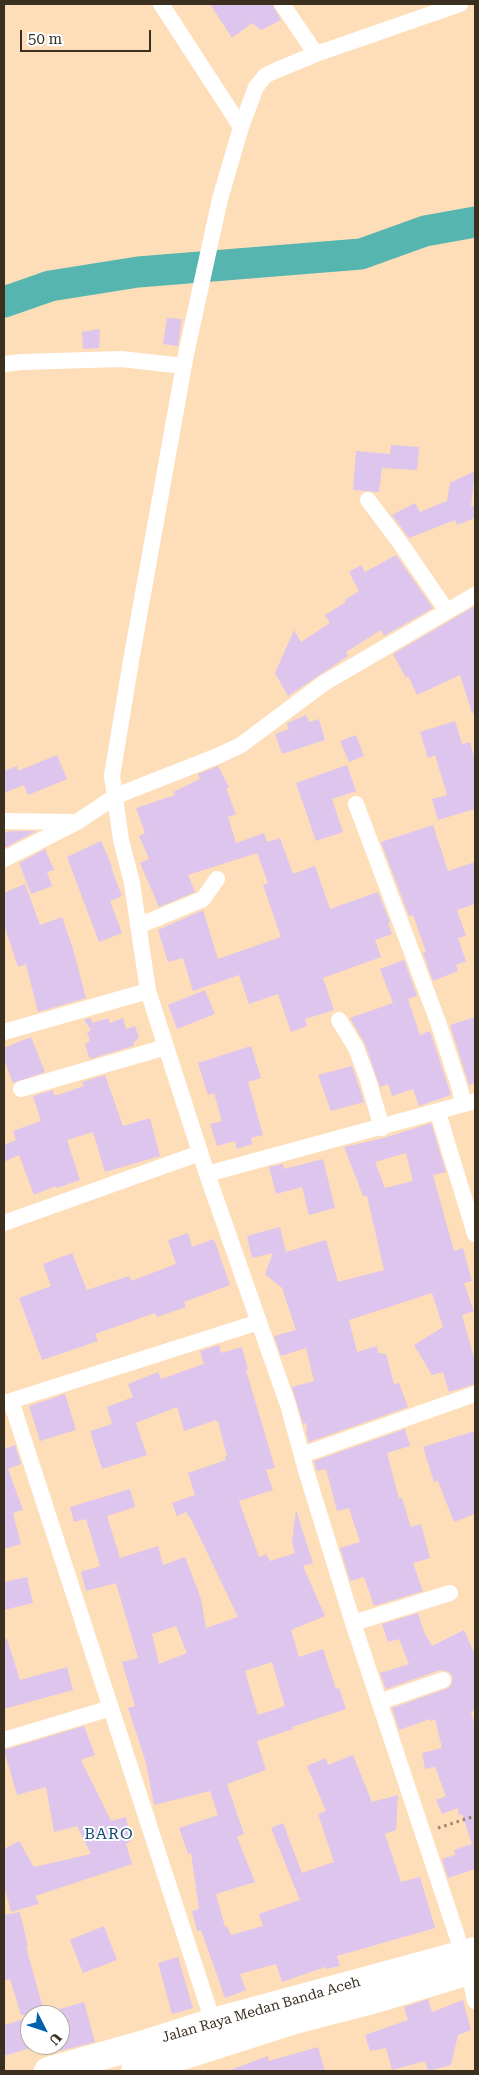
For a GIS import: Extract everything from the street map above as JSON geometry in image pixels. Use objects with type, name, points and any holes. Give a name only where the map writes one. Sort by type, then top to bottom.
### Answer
[{"type":"highway","name":"Jalan Raya Medan Banda Aceh","points":[[48,2071],[141,2045],[213,2022],[370,1989],[471,1961]]},
{"type":"highway","name":"Jalan Raya Medan Banda Aceh","points":[[134,2071],[295,2020],[370,1989]]},
{"type":"street","points":[[162,4],[241,127]]},
{"type":"street","points":[[282,4],[316,54]]},
{"type":"street","points":[[460,4],[316,54],[277,70],[262,79],[256,87],[241,127],[220,199],[185,360],[112,776],[121,840],[132,883],[148,991],[207,1174],[288,1405],[353,1623],[422,1834],[471,1961],[475,2001]]},
{"type":"street","points":[[4,364],[121,359],[185,360]]},
{"type":"street","points":[[368,500],[410,556],[447,611]]},
{"type":"street","points":[[4,859],[77,822],[116,796],[241,745],[324,683],[475,595]]},
{"type":"street","points":[[207,1174],[438,1113],[469,1103],[460,1089],[438,1022],[356,804]]},
{"type":"street","points":[[4,821],[77,822]]},
{"type":"street","points":[[138,926],[203,899],[217,879]]},
{"type":"street","points":[[4,1032],[148,991]]},
{"type":"street","points":[[339,1020],[356,1048],[368,1080],[382,1128]]},
{"type":"street","points":[[21,1090],[166,1047]]},
{"type":"street","points":[[438,1113],[475,1234]]},
{"type":"street","points":[[4,1223],[200,1153]]},
{"type":"street","points":[[213,2022],[112,1708],[7,1402],[259,1322]]},
{"type":"street","points":[[302,1455],[475,1394]]},
{"type":"street","points":[[353,1623],[450,1592]]},
{"type":"street","points":[[379,1702],[443,1680]]},
{"type":"street","points":[[4,1740],[112,1708]]},
{"type":"path","points":[[422,1834],[475,1816]]},
{"type":"building","points":[[210,4],[272,4],[281,20],[261,30],[252,23],[232,38]]},
{"type":"building","points":[[167,318],[182,319],[178,346],[163,344]]},
{"type":"building","points":[[100,329],[99,348],[83,349],[82,332]]},
{"type":"building","points":[[391,445],[419,447],[417,470],[382,468],[379,492],[353,490],[356,451],[390,454]]},
{"type":"building","points":[[475,471],[471,506],[475,506],[475,518],[457,525],[455,520],[409,538],[392,515],[415,503],[420,512],[447,501],[450,483]]},
{"type":"building","points":[[396,555],[433,608],[384,636],[381,630],[346,652],[348,656],[288,696],[275,673],[294,630],[301,642],[330,623],[325,615],[359,591],[349,572],[361,565],[365,572]]},
{"type":"building","points":[[475,606],[475,713],[472,713],[460,675],[417,695],[408,676],[406,678],[393,654]]},
{"type":"building","points":[[306,715],[309,722],[319,719],[325,740],[282,754],[275,734],[289,729],[287,723]]},
{"type":"building","points":[[455,721],[462,744],[470,742],[475,760],[475,809],[438,820],[432,799],[447,795],[435,755],[428,758],[420,732]]},
{"type":"building","points":[[356,735],[364,756],[349,762],[340,741]]},
{"type":"building","points":[[57,755],[67,779],[28,795],[24,785],[4,793],[4,771],[17,766],[18,771]]},
{"type":"building","points":[[347,765],[356,791],[332,799],[343,832],[316,841],[296,783]]},
{"type":"building","points":[[218,766],[229,787],[226,789],[236,814],[228,817],[236,843],[264,833],[267,842],[280,838],[293,874],[315,866],[330,909],[378,892],[390,922],[388,923],[392,934],[375,940],[381,957],[323,978],[334,1010],[305,1019],[307,1026],[291,1032],[278,994],[249,1004],[239,975],[193,991],[183,958],[168,962],[158,930],[203,910],[218,959],[281,937],[263,885],[268,883],[257,853],[188,875],[195,892],[159,907],[140,863],[149,859],[139,836],[145,833],[136,808],[175,795],[173,792],[200,779],[198,774]]},
{"type":"building","points":[[433,825],[448,871],[475,862],[475,904],[457,910],[466,936],[458,938],[466,961],[456,965],[458,971],[433,981],[423,953],[426,952],[413,915],[409,916],[381,842]]},
{"type":"building","points":[[10,831],[36,831],[4,848],[4,833]]},
{"type":"building","points":[[101,841],[122,896],[110,901],[122,933],[99,942],[67,857]]},
{"type":"building","points":[[45,849],[54,870],[47,872],[52,886],[31,894],[19,863]]},
{"type":"building","points":[[25,884],[40,925],[62,917],[86,998],[38,1012],[26,964],[18,967],[4,925],[4,893]]},
{"type":"building","points":[[404,960],[417,996],[408,999],[420,1035],[430,1031],[451,1095],[419,1106],[413,1089],[392,1096],[388,1084],[380,1087],[365,1044],[350,1018],[393,1003],[380,969]]},
{"type":"building","points":[[205,990],[215,1014],[177,1029],[168,1005]]},
{"type":"building","points":[[475,1017],[475,1083],[469,1085],[450,1025]]},
{"type":"building","points":[[91,1018],[92,1023],[108,1018],[110,1023],[123,1018],[126,1029],[135,1026],[139,1038],[134,1042],[133,1046],[90,1059],[85,1045],[90,1040],[87,1033],[91,1030],[84,1020]]},
{"type":"building","points":[[31,1037],[45,1072],[13,1083],[4,1060],[4,1048]]},
{"type":"building","points":[[251,1046],[261,1078],[248,1082],[263,1135],[251,1138],[252,1144],[237,1149],[235,1141],[217,1146],[210,1124],[222,1121],[214,1093],[208,1095],[198,1063]]},
{"type":"building","points":[[352,1066],[364,1102],[331,1111],[318,1075]]},
{"type":"building","points":[[105,1075],[123,1126],[150,1118],[160,1156],[105,1172],[93,1132],[67,1140],[80,1180],[57,1188],[56,1186],[34,1195],[19,1155],[4,1162],[4,1145],[16,1140],[13,1131],[41,1121],[33,1096],[53,1090],[54,1095],[58,1095],[84,1086],[82,1082]]},
{"type":"building","points":[[431,1123],[446,1172],[433,1175],[454,1251],[463,1248],[472,1281],[464,1283],[474,1311],[462,1315],[475,1361],[475,1384],[449,1392],[443,1372],[432,1375],[414,1345],[443,1327],[432,1293],[349,1320],[357,1352],[377,1346],[378,1353],[386,1354],[394,1384],[399,1383],[408,1407],[309,1442],[306,1432],[307,1423],[303,1424],[292,1387],[314,1381],[306,1348],[281,1356],[274,1336],[296,1330],[282,1288],[265,1274],[273,1253],[252,1258],[247,1236],[280,1227],[286,1252],[326,1240],[338,1282],[384,1270],[367,1196],[363,1196],[344,1147],[384,1138]],"holes":[[[406,1153],[413,1181],[385,1188],[375,1162]]]},
{"type":"building","points":[[323,1159],[335,1208],[309,1215],[302,1187],[276,1194],[269,1167],[283,1164],[284,1169]]},
{"type":"building","points":[[188,1233],[192,1247],[214,1239],[230,1285],[184,1302],[186,1307],[157,1317],[155,1313],[95,1334],[98,1341],[42,1360],[19,1298],[51,1286],[43,1264],[72,1253],[87,1290],[129,1276],[131,1281],[176,1264],[168,1240]]},
{"type":"building","points":[[219,1345],[221,1353],[242,1347],[248,1369],[246,1370],[275,1468],[266,1470],[273,1490],[239,1501],[259,1557],[266,1554],[270,1561],[295,1553],[292,1542],[296,1510],[313,1563],[303,1566],[325,1616],[291,1630],[299,1657],[323,1649],[336,1689],[339,1688],[346,1709],[257,1741],[266,1770],[227,1784],[244,1834],[237,1837],[255,1882],[216,1894],[225,1927],[227,1926],[231,1935],[263,1926],[259,1914],[300,1900],[271,1828],[283,1823],[302,1873],[334,1862],[318,1814],[326,1811],[307,1766],[326,1758],[328,1765],[353,1755],[372,1802],[398,1795],[396,1830],[385,1834],[401,1882],[420,1877],[435,1928],[337,1956],[340,1966],[326,1969],[325,1967],[282,1982],[276,1964],[240,1974],[246,1990],[225,1998],[201,1930],[197,1931],[192,1911],[199,1909],[191,1853],[188,1854],[179,1828],[218,1815],[210,1791],[154,1805],[146,1763],[128,1708],[135,1706],[122,1662],[138,1658],[116,1583],[86,1591],[81,1572],[100,1566],[86,1519],[74,1522],[70,1507],[130,1489],[135,1507],[107,1516],[120,1558],[158,1546],[163,1565],[185,1557],[201,1599],[206,1628],[238,1617],[192,1521],[186,1512],[177,1516],[172,1503],[195,1495],[188,1473],[226,1460],[225,1456],[227,1456],[218,1422],[216,1420],[184,1431],[177,1407],[136,1423],[147,1455],[102,1469],[90,1431],[112,1424],[107,1407],[133,1397],[128,1384],[158,1372],[161,1379],[204,1364],[200,1351]],"holes":[[[176,1626],[187,1653],[159,1664],[152,1634]],[[272,1662],[285,1706],[258,1715],[245,1671]]]},
{"type":"building","points":[[65,1394],[76,1430],[40,1441],[29,1406]]},
{"type":"building","points":[[405,1429],[410,1446],[387,1453],[399,1499],[402,1498],[411,1527],[421,1524],[430,1558],[413,1563],[423,1591],[374,1606],[364,1577],[350,1581],[340,1548],[360,1542],[349,1508],[337,1511],[326,1469],[317,1471],[314,1461]]},
{"type":"building","points":[[475,1431],[475,1514],[454,1522],[438,1481],[434,1482],[423,1447]]},
{"type":"building","points":[[15,1445],[21,1464],[8,1469],[23,1510],[13,1513],[21,1544],[4,1549],[4,1449]]},
{"type":"building","points":[[27,1577],[33,1603],[4,1610],[4,1582]]},
{"type":"building","points":[[418,1613],[424,1632],[432,1646],[464,1630],[475,1655],[475,1710],[471,1712],[475,1726],[475,1869],[448,1878],[442,1859],[455,1855],[454,1850],[472,1844],[462,1814],[458,1815],[458,1808],[442,1814],[436,1800],[446,1796],[435,1767],[425,1769],[422,1753],[442,1748],[435,1719],[399,1730],[392,1708],[446,1689],[451,1686],[453,1677],[449,1672],[440,1670],[386,1689],[380,1673],[409,1664],[399,1639],[388,1642],[382,1624]]},
{"type":"building","points":[[4,1639],[7,1639],[20,1680],[67,1667],[73,1690],[4,1709]]},
{"type":"building","points":[[84,1726],[95,1755],[81,1760],[111,1821],[126,1817],[131,1841],[126,1844],[132,1864],[35,1896],[39,1904],[11,1912],[4,1885],[4,1849],[19,1841],[34,1867],[91,1854],[77,1826],[54,1832],[46,1787],[17,1795],[4,1750]]},
{"type":"building","points":[[20,1912],[28,1947],[26,1947],[42,2005],[20,2005],[20,2012],[10,1979],[4,1980],[4,1915]]},
{"type":"building","points":[[104,1926],[117,1960],[83,1973],[70,1940]]},
{"type":"building","points":[[178,1957],[193,2008],[172,2014],[158,1963]]},
{"type":"building","points":[[428,1999],[432,2012],[463,2000],[471,2030],[458,2035],[451,2065],[428,2071],[425,2061],[392,2070],[386,2048],[370,2051],[365,2035],[408,2020],[404,2007]]},
{"type":"building","points":[[84,2002],[95,2042],[70,2048],[70,2006]]},
{"type":"building","points":[[20,2020],[20,2051],[4,2056],[4,2025]]},
{"type":"building","points":[[318,2047],[325,2071],[230,2071],[268,2056],[269,2061]]},
{"type":"waterway","points":[[4,302],[50,286],[138,272],[361,254],[425,231],[475,222]]},
{"type":"district","name":"BARO","points":[[109,1834]]}]
